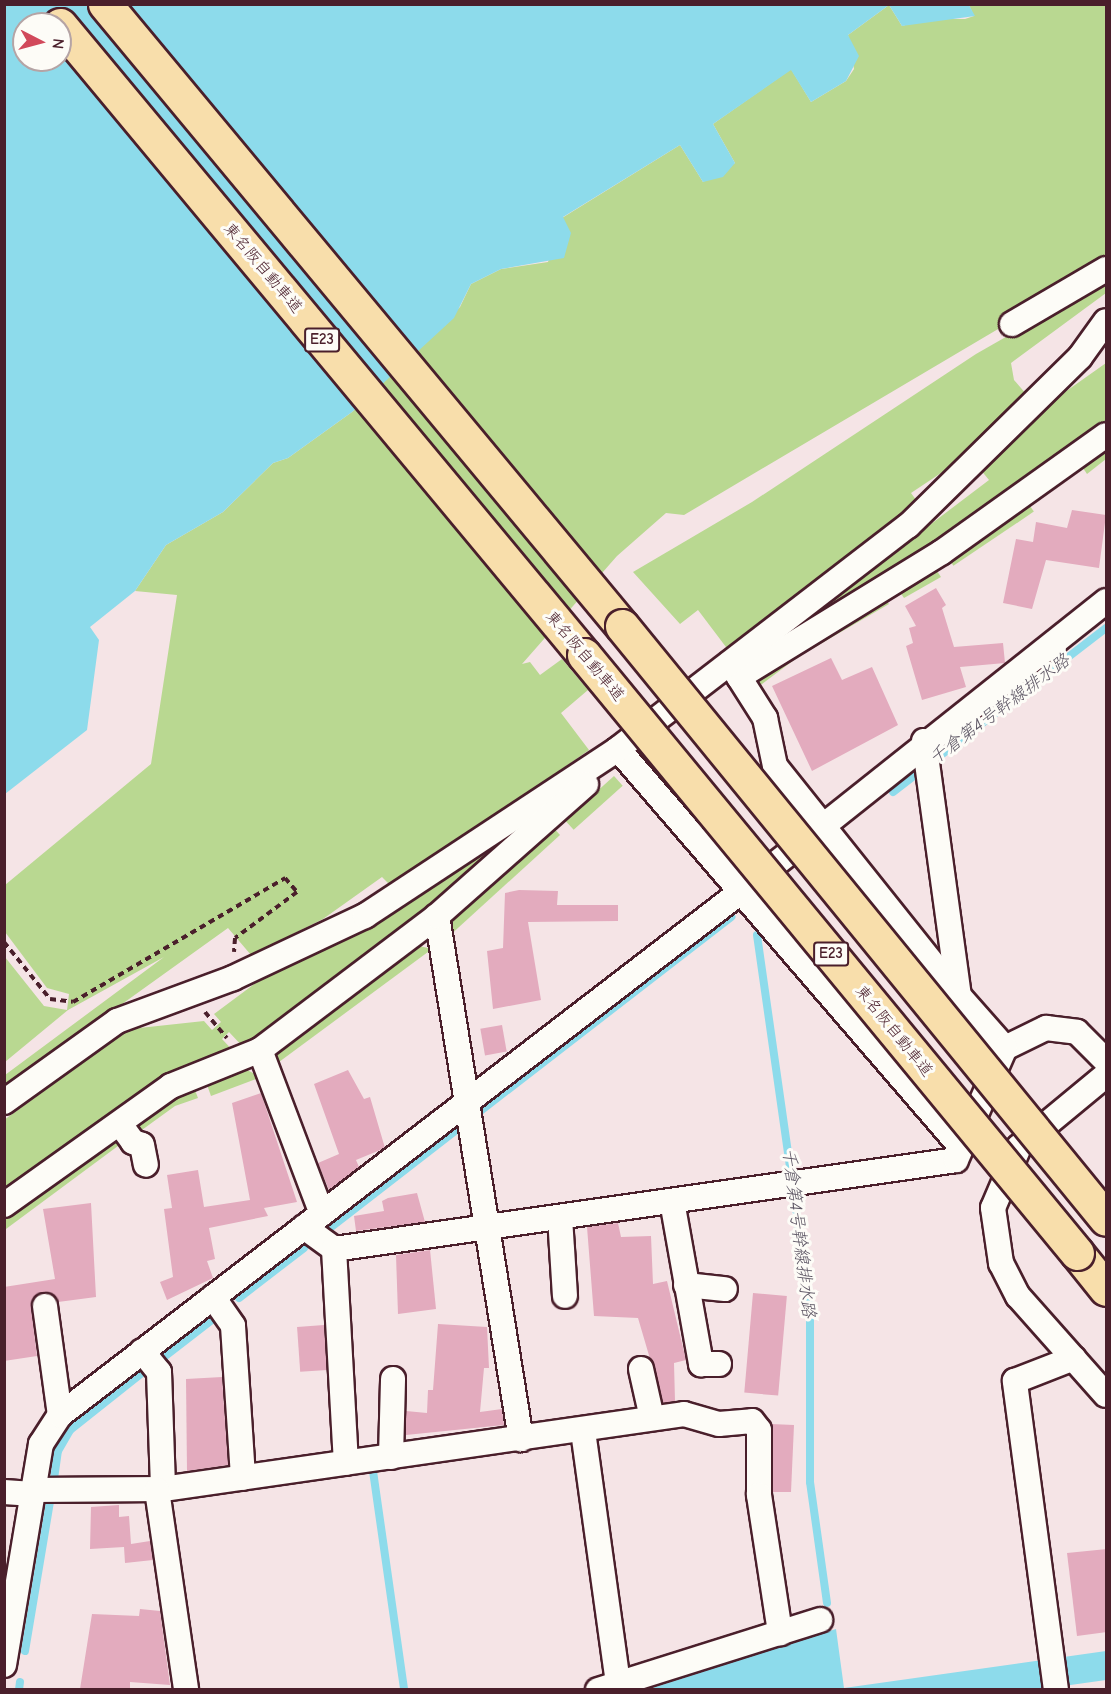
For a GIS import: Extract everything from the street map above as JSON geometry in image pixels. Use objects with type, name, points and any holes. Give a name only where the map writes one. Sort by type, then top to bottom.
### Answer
[{"type":"highway","name":"E23","points":[[105,4],[503,480],[1107,1219]]},
{"type":"highway","name":"東名阪自動車道","points":[[72,39],[1107,1289]]},
{"type":"street","points":[[1012,324],[1107,269]]},
{"type":"street","points":[[735,670],[908,526],[1080,357],[1107,321]]},
{"type":"street","points":[[4,1102],[117,1021],[233,978],[365,916],[735,670],[942,552],[1107,435]]},
{"type":"street","points":[[4,1665],[41,1444],[60,1415],[825,826],[927,758],[1107,601]]},
{"type":"street","points":[[735,670],[765,718],[775,766],[959,996],[1005,1048]]},
{"type":"street","points":[[618,749],[739,893],[961,1147]]},
{"type":"street","points":[[4,1206],[171,1086],[260,1050],[437,916],[581,790],[618,749]]},
{"type":"street","points":[[927,758],[959,996]]},
{"type":"street","points":[[437,916],[466,1102],[490,1228],[522,1439]]},
{"type":"street","points":[[334,1249],[956,1160],[1005,1048],[1046,1028],[1077,1032],[1107,1061]]},
{"type":"street","points":[[260,1050],[313,1220],[334,1249],[346,1464]]},
{"type":"street","points":[[1107,1075],[1019,1147],[993,1208],[1001,1263],[1018,1296],[1107,1395]]},
{"type":"street","points":[[120,1124],[133,1142],[142,1145],[146,1165]]},
{"type":"street","points":[[672,1201],[701,1364],[719,1364]]},
{"type":"street","points":[[560,1217],[565,1296]]},
{"type":"street","points":[[686,1285],[725,1289]]},
{"type":"street","points":[[213,1297],[233,1326],[243,1478]]},
{"type":"street","points":[[45,1306],[60,1415]]},
{"type":"street","points":[[142,1351],[159,1372],[160,1489],[186,1689]]},
{"type":"street","points":[[1056,1689],[1015,1381],[1074,1358]]},
{"type":"street","points":[[641,1369],[652,1418]]},
{"type":"street","points":[[390,1457],[393,1379]]},
{"type":"street","points":[[4,1492],[160,1489],[584,1431],[684,1414],[719,1424],[757,1424],[760,1506],[780,1633]]},
{"type":"street","points":[[584,1431],[608,1686],[820,1620]]},
{"type":"path","points":[[4,942],[50,999],[73,1002],[285,878],[297,892],[235,938],[233,978]]},
{"type":"path","points":[[210,1017],[225,1036]]},
{"type":"green space","points":[[889,5],[902,26],[926,19],[965,19],[974,16],[969,5],[1106,5],[1106,265],[684,515],[666,513],[617,556],[522,664],[530,662],[540,675],[562,659],[588,690],[561,713],[589,750],[393,888],[382,877],[323,919],[251,955],[228,928],[5,1088],[5,1075],[164,957],[68,1010],[5,1062],[5,957],[44,1006],[67,1010],[69,994],[47,988],[5,932],[5,885],[151,764],[177,595],[135,591],[166,545],[223,512],[273,463],[288,458],[352,412],[460,307],[471,284],[501,269],[548,262],[562,218],[680,145],[703,182],[735,163],[713,124],[791,69],[811,102],[846,81],[854,69],[848,35]]},
{"type":"green space","points":[[1106,280],[1106,293],[1011,363],[1014,380],[1027,395],[953,465],[911,493],[919,504],[729,651],[698,610],[680,624],[633,572],[752,502],[976,354]]},
{"type":"green space","points":[[1106,363],[1106,427],[943,544],[761,653],[989,480],[980,469],[1041,409]]},
{"type":"green space","points":[[1106,443],[1106,459],[1087,474],[1079,462]]},
{"type":"green space","points":[[1026,500],[1034,512],[953,566],[946,554]]},
{"type":"green space","points":[[933,565],[941,577],[904,598],[897,588]]},
{"type":"green space","points":[[885,599],[889,604],[798,657],[758,687],[749,679]]},
{"type":"green space","points":[[614,776],[623,786],[574,830],[565,820]]},
{"type":"green space","points":[[573,786],[411,928],[245,1049],[229,1032],[222,1039],[237,1055],[5,1200],[4,1120],[130,1029],[204,1021],[212,1030],[221,1022],[214,1014],[261,979],[430,888]]},
{"type":"green space","points":[[551,825],[560,835],[447,938],[445,919]]},
{"type":"green space","points":[[411,944],[432,949],[279,1062],[271,1049]]},
{"type":"green space","points":[[243,1068],[261,1077],[211,1096],[206,1082]]},
{"type":"green space","points":[[193,1085],[198,1098],[175,1106],[135,1135],[127,1123]]},
{"type":"green space","points":[[113,1135],[122,1143],[6,1229],[4,1213]]},
{"type":"water","points":[[5,5],[889,5],[848,35],[859,56],[846,81],[811,102],[791,70],[713,124],[735,163],[723,177],[703,182],[680,145],[563,217],[571,233],[564,258],[501,269],[471,284],[454,318],[352,412],[288,458],[273,463],[223,512],[166,545],[135,591],[90,627],[99,640],[87,730],[5,794]]},
{"type":"water","points":[[889,5],[969,5],[975,16],[902,26]]},
{"type":"water","points":[[836,1629],[844,1688],[1106,1651],[1106,1680],[1042,1689],[646,1690]]},
{"type":"building","points":[[1072,510],[1106,515],[1099,568],[1046,560],[1032,609],[1003,603],[1016,539],[1033,542],[1036,522],[1067,528]]},
{"type":"building","points":[[936,588],[946,605],[942,608],[954,647],[1003,643],[1005,663],[960,667],[966,687],[922,700],[906,646],[913,643],[909,628],[916,626],[905,606]]},
{"type":"building","points":[[831,658],[842,680],[872,667],[898,725],[812,771],[772,686]]},
{"type":"building","points":[[519,890],[558,891],[557,905],[618,905],[618,921],[528,922],[541,1000],[493,1009],[487,951],[503,948],[505,893]]},
{"type":"building","points":[[502,1025],[507,1052],[485,1055],[480,1029]]},
{"type":"building","points":[[348,1070],[364,1099],[370,1097],[385,1148],[356,1160],[359,1167],[329,1190],[318,1163],[339,1154],[314,1084]]},
{"type":"building","points":[[261,1093],[297,1202],[264,1208],[268,1216],[209,1228],[215,1259],[207,1261],[213,1278],[167,1300],[160,1282],[173,1277],[164,1209],[172,1208],[167,1175],[198,1170],[204,1207],[250,1200],[232,1103]]},
{"type":"building","points":[[417,1193],[425,1222],[356,1231],[354,1216],[384,1211],[382,1201]]},
{"type":"building","points":[[91,1203],[96,1297],[58,1302],[50,1293],[37,1294],[31,1308],[37,1356],[4,1361],[4,1287],[55,1279],[43,1209]]},
{"type":"building","points":[[618,1223],[621,1237],[651,1236],[653,1284],[667,1281],[686,1360],[674,1363],[675,1401],[663,1403],[638,1318],[594,1316],[587,1227]]},
{"type":"building","points":[[430,1250],[436,1309],[398,1314],[396,1255]]},
{"type":"building","points":[[753,1293],[787,1296],[778,1396],[744,1393]]},
{"type":"building","points":[[438,1324],[487,1327],[489,1368],[484,1368],[480,1412],[502,1409],[504,1425],[406,1435],[406,1411],[427,1413],[428,1390],[433,1390]]},
{"type":"building","points":[[324,1325],[327,1370],[300,1372],[297,1327]]},
{"type":"building","points":[[222,1377],[228,1465],[187,1471],[186,1379]]},
{"type":"building","points":[[771,1424],[794,1425],[791,1492],[773,1492]]},
{"type":"building","points":[[119,1505],[119,1517],[129,1516],[131,1544],[150,1541],[153,1560],[125,1563],[124,1547],[90,1549],[91,1507]]},
{"type":"building","points":[[1107,1549],[1107,1632],[1077,1636],[1067,1553]]},
{"type":"building","points":[[140,1609],[160,1611],[170,1685],[130,1682],[130,1689],[80,1689],[92,1614],[139,1616]]},
{"type":"waterway","name":"千倉第4号幹線排水路","points":[[893,792],[1106,628]]},
{"type":"waterway","points":[[479,1112],[731,917]]},
{"type":"waterway","name":"千倉第4号幹線排水路","points":[[757,935],[810,1307],[810,1482],[827,1603]]},
{"type":"waterway","points":[[326,1231],[464,1124]]},
{"type":"waterway","points":[[239,1298],[304,1248]]},
{"type":"waterway","points":[[160,1360],[213,1319]]},
{"type":"waterway","points":[[54,1479],[58,1451],[70,1430],[147,1369]]},
{"type":"waterway","points":[[373,1471],[404,1690]]},
{"type":"waterway","points":[[25,1651],[50,1501]]},
{"type":"waterway","points":[[19,1690],[20,1682]]}]
